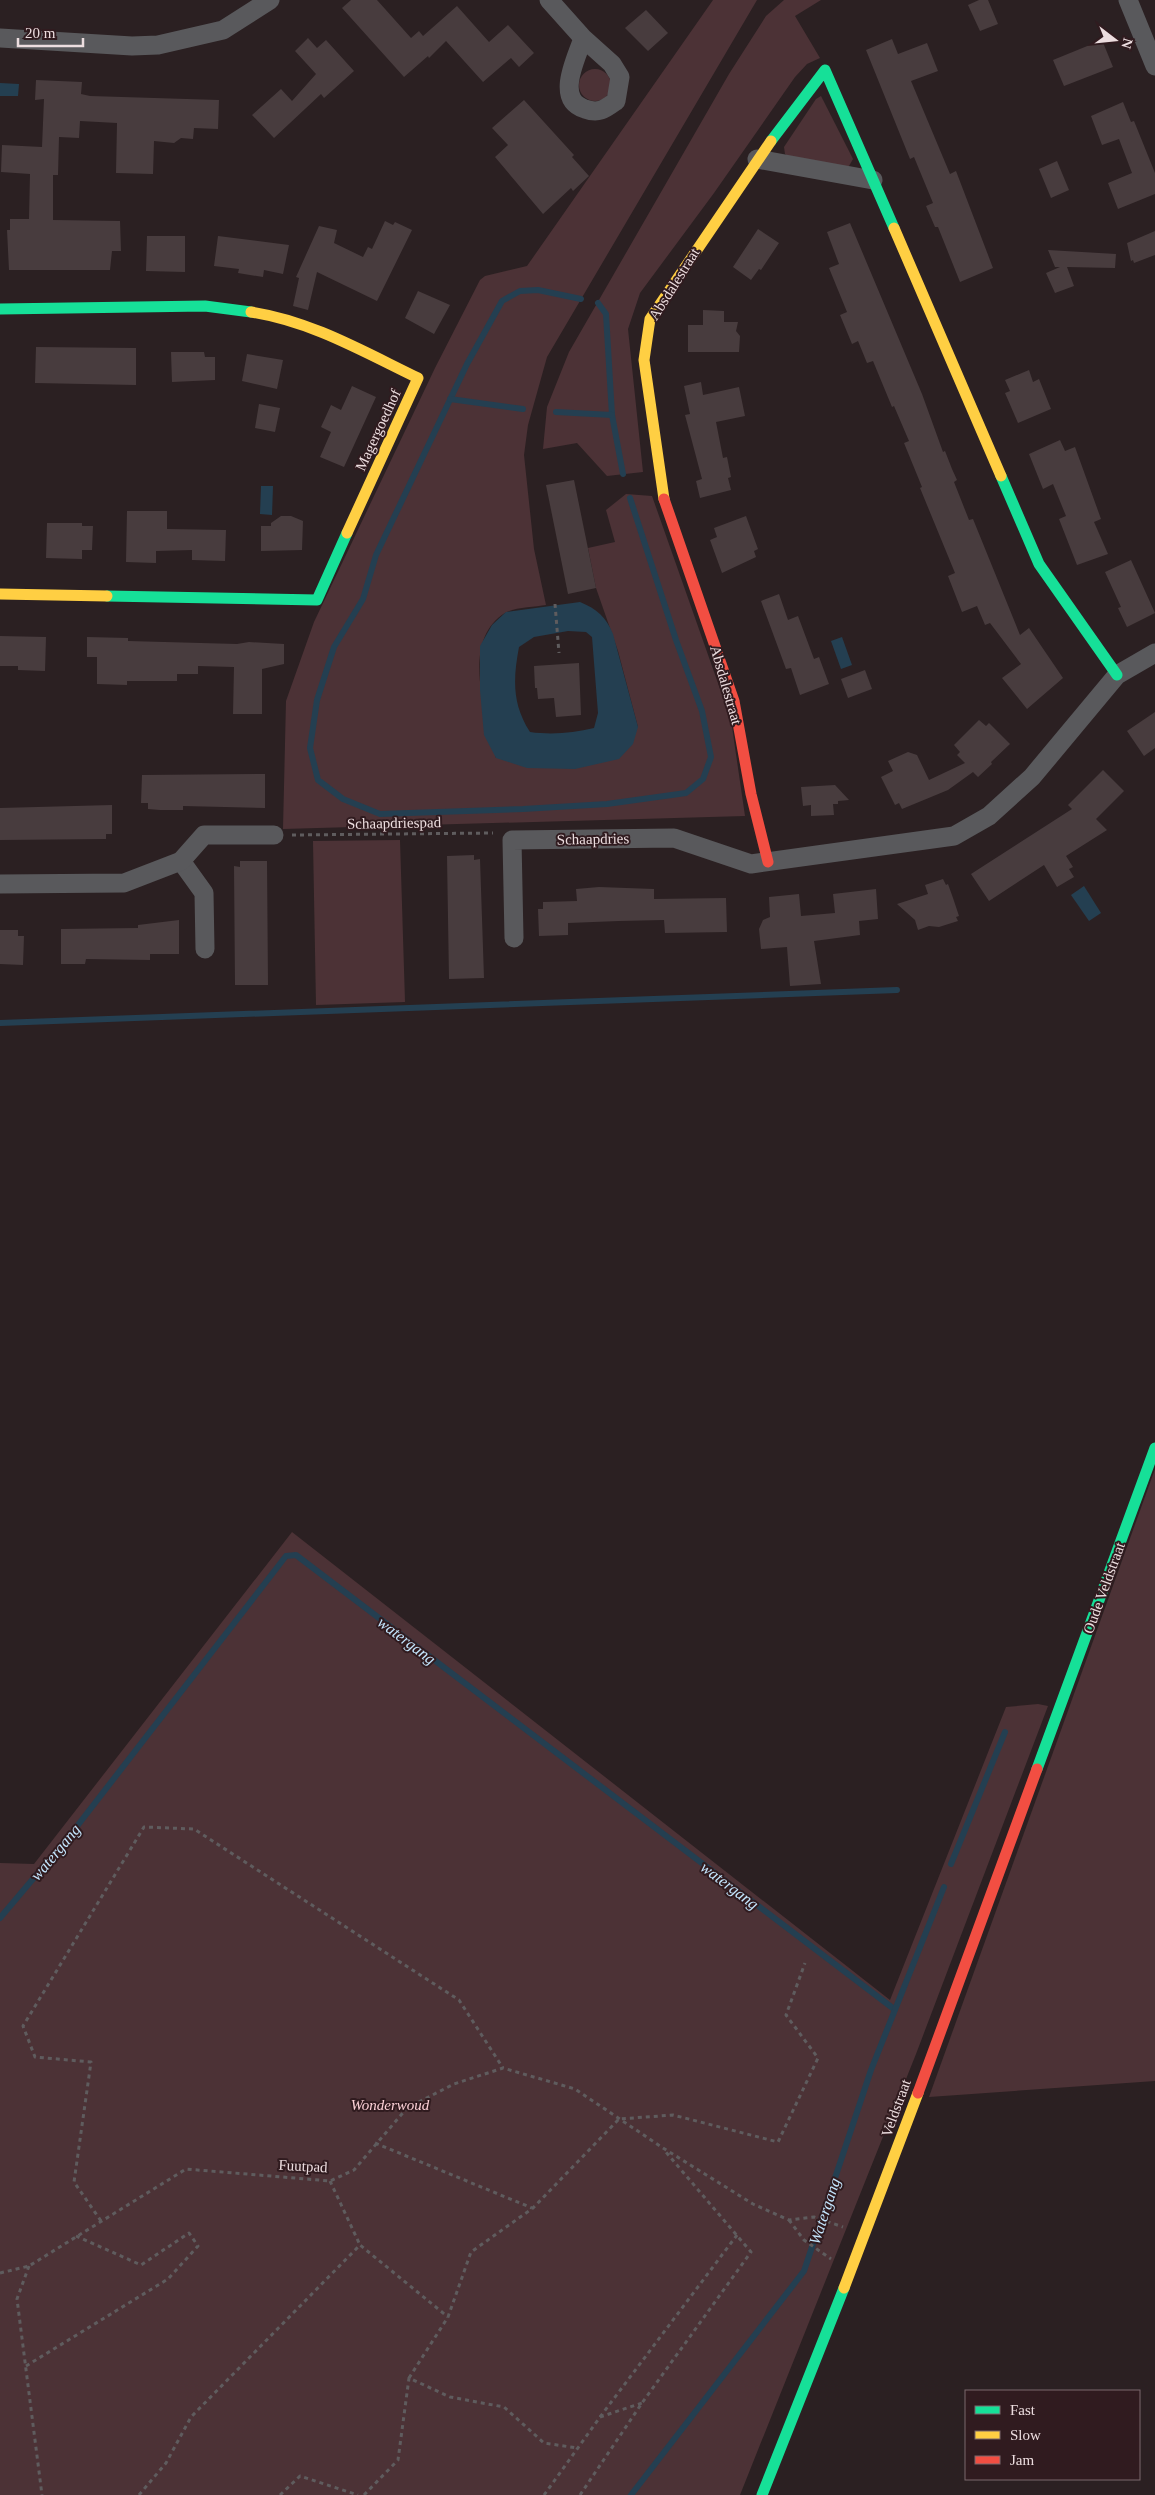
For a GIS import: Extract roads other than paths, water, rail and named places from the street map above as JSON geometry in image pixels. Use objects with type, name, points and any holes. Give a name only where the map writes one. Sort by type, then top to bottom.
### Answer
[{"type":"street","points":[[0,38],[132,46],[158,45],[223,30],[270,0]]},
{"type":"street","points":[[549,0],[583,38]]},
{"type":"street","points":[[1128,0],[1155,66]]},
{"type":"street","name":"Absdalestraat","points":[[768,862],[751,794],[734,702],[664,499],[644,360],[650,319],[757,158],[826,70],[1039,564],[1073,615],[1117,675]]},
{"type":"street","points":[[757,158],[873,180]]},
{"type":"street","name":"Magergoedhof","points":[[0,309],[204,306],[270,315],[316,329],[418,378],[317,600],[0,594]]},
{"type":"street","points":[[768,862],[954,836],[989,816],[1032,777],[1117,675],[1155,654]]},
{"type":"street","points":[[0,884],[124,883],[181,861],[204,835],[274,836]]},
{"type":"street","name":"Schaapdries","points":[[514,938],[512,840],[674,838],[751,864],[768,862]]},
{"type":"street","points":[[181,861],[204,893],[205,949]]},
{"type":"street","name":"Oude Veldstraat","points":[[1053,1729],[1155,1448]]},
{"type":"street","name":"Veldstraat","points":[[762,2495],[868,2228],[1053,1729]]},
{"type":"water","points":[[0,83],[19,84],[18,96],[0,96]]},
{"type":"water","points":[[261,486],[273,486],[272,515],[260,514]]},
{"type":"water","points":[[580,602],[604,618],[613,634],[638,727],[633,744],[619,759],[575,769],[527,768],[496,758],[484,735],[480,690],[480,646],[492,625],[506,612]],"holes":[[[568,631],[586,632],[592,637],[598,713],[594,728],[562,733],[530,732],[524,722],[517,701],[515,681],[519,647],[534,637]]]},
{"type":"water","points":[[842,637],[852,665],[841,669],[831,641]]},
{"type":"water","points":[[1084,886],[1101,913],[1089,921],[1071,895]]},
{"type":"waterway","points":[[581,299],[538,290],[520,291],[502,301],[467,364],[376,555],[363,599],[334,647],[317,700],[310,748],[318,780],[343,799],[380,814],[607,804],[686,793],[703,779],[711,757],[702,711],[676,640],[630,498]]},
{"type":"waterway","points":[[598,303],[606,314],[612,415],[623,474]]},
{"type":"waterway","points":[[450,399],[523,409]]},
{"type":"waterway","points":[[556,412],[612,415]]},
{"type":"waterway","points":[[0,1023],[897,990]]},
{"type":"waterway","name":"watergang","points":[[0,1918],[71,1834],[286,1556],[296,1555],[894,2009]]},
{"type":"waterway","points":[[951,1864],[1005,1732]]},
{"type":"waterway","name":"Watergang","points":[[631,2495],[804,2271],[871,2070],[944,1887]]},
{"type":"park label","name":"Wonderwoud","points":[[390,2105]]}]
